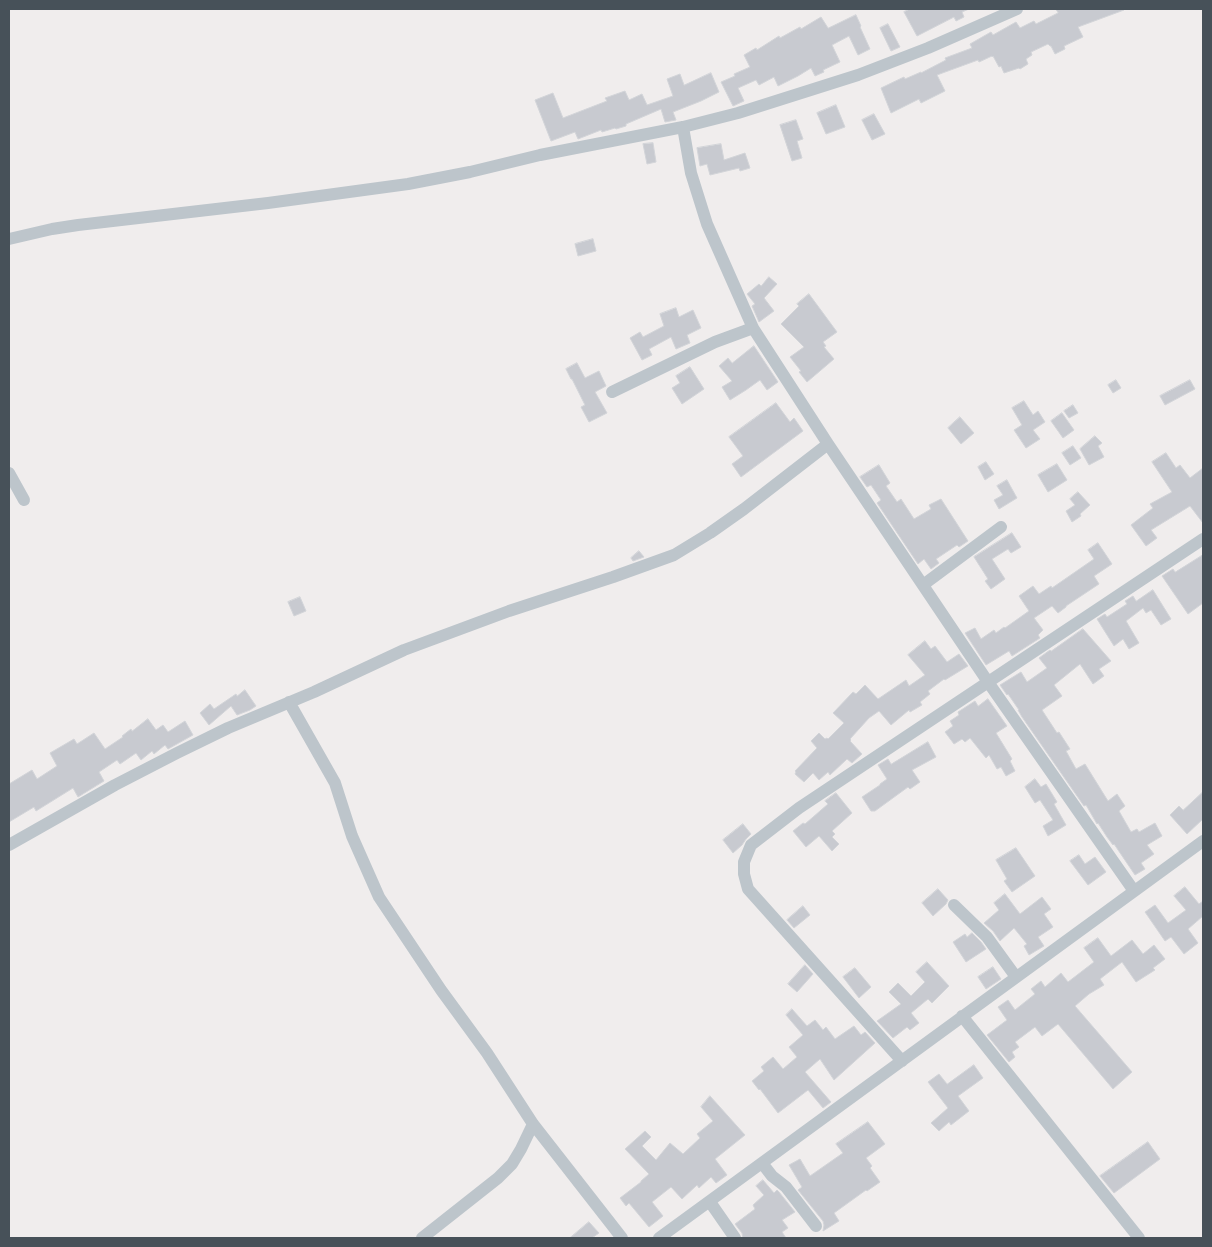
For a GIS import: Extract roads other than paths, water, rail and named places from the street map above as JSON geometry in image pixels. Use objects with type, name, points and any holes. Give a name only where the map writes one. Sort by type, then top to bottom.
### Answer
[{"type":"street","points":[[9,239],[78,225],[268,203],[417,183],[540,155],[683,127],[738,113],[858,75],[928,48],[1017,9]]},
{"type":"street","points":[[683,127],[691,173],[707,224],[753,328],[828,444],[988,682],[1134,891]]},
{"type":"street","points":[[612,392],[715,342],[753,328]]},
{"type":"street","points":[[9,845],[115,785],[228,728],[404,650],[674,555],[744,509],[828,444]]},
{"type":"street","points":[[9,472],[24,500]]},
{"type":"street","points":[[923,585],[1001,527]]},
{"type":"street","points":[[902,1061],[748,889],[744,874],[744,862],[752,845],[799,808],[1203,539]]},
{"type":"street","points":[[289,702],[334,783],[352,836],[379,897],[441,990],[487,1053],[533,1124],[622,1238]]},
{"type":"street","points":[[660,1238],[1203,841]]},
{"type":"street","points":[[954,905],[987,937],[1016,977]]},
{"type":"street","points":[[962,1016],[1139,1238]]},
{"type":"street","points":[[422,1238],[498,1178],[512,1164],[533,1124]]},
{"type":"street","points":[[762,1163],[772,1176],[786,1187],[816,1226]]},
{"type":"street","points":[[710,1202],[735,1238]]}]
